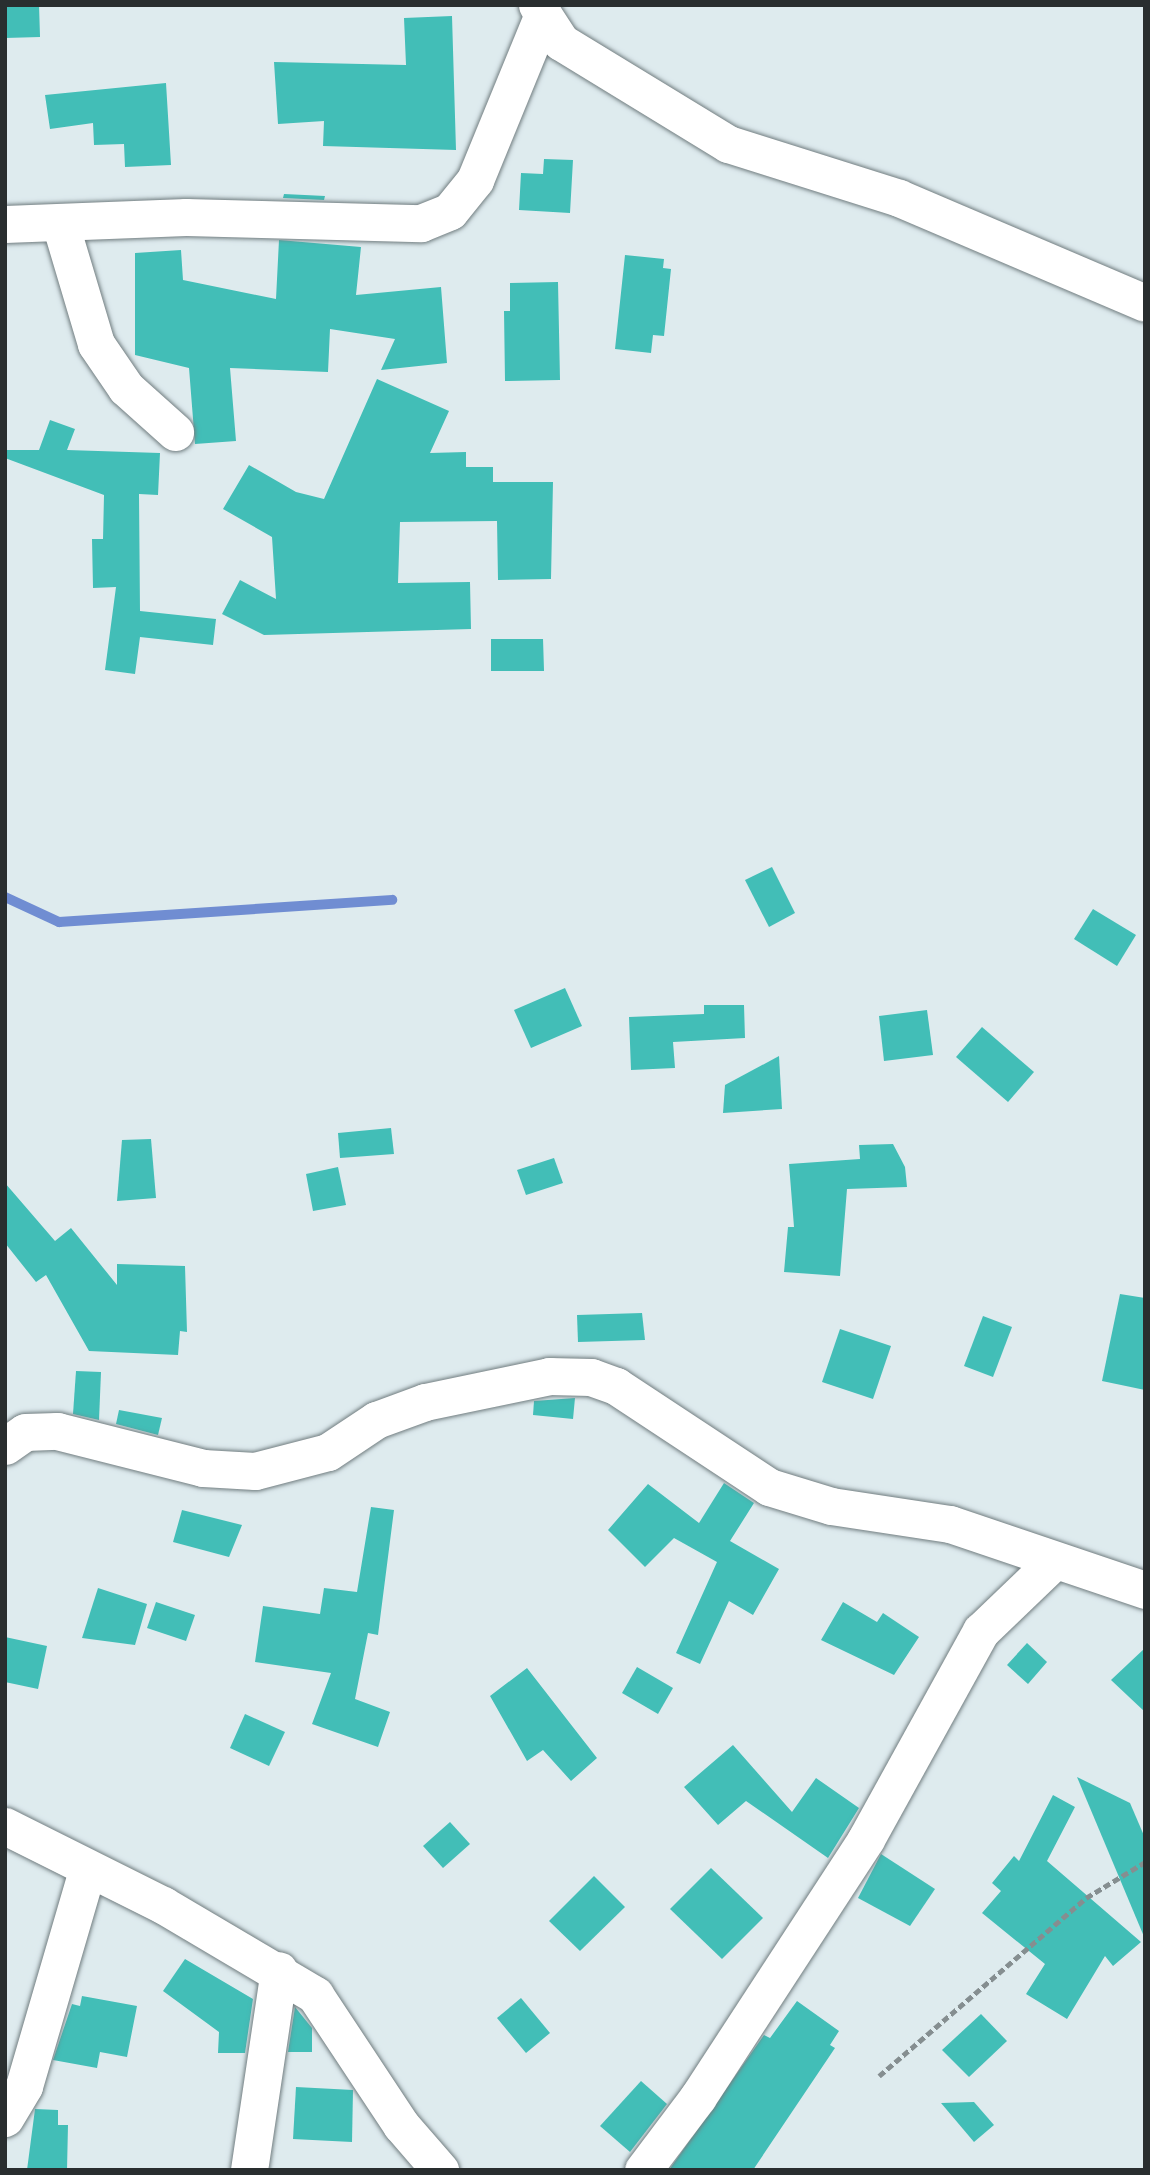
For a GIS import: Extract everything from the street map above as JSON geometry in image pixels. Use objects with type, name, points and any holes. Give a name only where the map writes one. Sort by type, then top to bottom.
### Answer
[{"type":"street","points":[[5,224],[186,217],[421,223],[450,211],[475,180],[540,10]]},
{"type":"street","points":[[540,10],[561,41],[728,144],[899,198],[1145,303]]},
{"type":"street","points":[[60,223],[96,344],[126,388],[175,432]]},
{"type":"street","points":[[5,1446],[25,1432],[57,1431],[204,1468],[255,1471],[328,1452],[376,1420],[425,1402],[549,1376],[591,1377],[616,1386],[769,1487],[831,1506],[950,1524],[1052,1563],[1145,1590]]},
{"type":"street","points":[[643,2170],[698,2097],[866,1839],[981,1631],[1052,1563]]},
{"type":"street","points":[[5,1826],[279,1970],[316,1995],[401,2125],[440,2170]]},
{"type":"street","points":[[5,2118],[24,2086],[88,1870]]},
{"type":"street","points":[[249,2170],[279,1970]]},
{"type":"path","points":[[879,2076],[1086,1898],[1145,1862]]},
{"type":"building","points":[[5,5],[39,5],[40,37],[5,38]]},
{"type":"building","points":[[452,16],[456,150],[323,146],[324,121],[278,124],[274,62],[406,65],[404,18]]},
{"type":"building","points":[[166,83],[171,165],[125,167],[124,144],[94,145],[93,123],[50,129],[45,95]]},
{"type":"building","points":[[544,159],[573,160],[570,213],[519,210],[521,173],[543,174]]},
{"type":"building","points":[[284,194],[325,196],[324,200],[283,198]]},
{"type":"building","points":[[279,240],[361,247],[356,295],[441,287],[447,363],[381,370],[395,339],[330,329],[328,372],[230,368],[236,441],[195,444],[189,368],[135,355],[135,253],[181,250],[183,280],[276,299]]},
{"type":"building","points":[[625,255],[664,259],[663,268],[671,269],[664,336],[653,335],[651,353],[615,349]]},
{"type":"building","points":[[558,282],[560,380],[505,381],[504,311],[510,311],[510,283]]},
{"type":"building","points":[[377,379],[449,411],[430,453],[466,452],[466,467],[493,467],[493,482],[553,482],[551,579],[498,580],[497,521],[400,522],[398,583],[470,582],[471,629],[264,635],[222,614],[240,580],[276,599],[272,537],[223,509],[249,465],[296,492],[324,499]]},
{"type":"building","points":[[50,420],[75,429],[67,450],[160,453],[158,495],[139,494],[140,611],[216,619],[213,645],[140,637],[135,674],[105,670],[116,587],[93,588],[92,539],[103,539],[104,495],[5,458],[5,450],[39,450]]},
{"type":"building","points":[[491,639],[543,639],[544,671],[491,671]]},
{"type":"building","points":[[772,867],[795,913],[769,927],[745,880]]},
{"type":"building","points":[[1093,909],[1136,935],[1117,966],[1074,939]]},
{"type":"building","points":[[565,988],[582,1026],[531,1048],[514,1010]]},
{"type":"building","points":[[704,1005],[744,1005],[745,1038],[673,1042],[675,1068],[631,1070],[629,1017],[704,1014]]},
{"type":"building","points":[[927,1010],[933,1055],[884,1061],[879,1016]]},
{"type":"building","points":[[982,1027],[1034,1072],[1008,1102],[956,1057]]},
{"type":"building","points":[[779,1056],[782,1109],[723,1113],[725,1085]]},
{"type":"building","points":[[391,1128],[394,1154],[340,1158],[338,1133]]},
{"type":"building","points":[[151,1139],[156,1198],[117,1201],[122,1140]]},
{"type":"building","points":[[893,1144],[905,1167],[907,1187],[847,1189],[840,1276],[784,1272],[788,1227],[794,1227],[789,1164],[860,1159],[859,1145]]},
{"type":"building","points":[[554,1158],[563,1183],[526,1195],[517,1170]]},
{"type":"building","points":[[338,1167],[346,1205],[313,1211],[306,1174]]},
{"type":"building","points":[[5,1183],[55,1241],[71,1228],[117,1285],[117,1264],[185,1266],[187,1332],[180,1331],[178,1355],[89,1351],[46,1275],[36,1282],[5,1243]]},
{"type":"building","points":[[1120,1294],[1145,1298],[1145,1390],[1102,1381]]},
{"type":"building","points":[[642,1313],[645,1340],[578,1342],[577,1315]]},
{"type":"building","points":[[983,1316],[1012,1327],[993,1377],[964,1366]]},
{"type":"building","points":[[840,1329],[891,1346],[873,1399],[822,1382]]},
{"type":"building","points":[[76,1371],[101,1372],[99,1420],[73,1414]]},
{"type":"building","points":[[575,1398],[573,1419],[533,1415],[534,1401]]},
{"type":"building","points":[[119,1410],[162,1418],[158,1435],[116,1424]]},
{"type":"building","points":[[724,1483],[754,1503],[730,1541],[779,1569],[753,1615],[729,1601],[700,1664],[676,1653],[717,1562],[674,1538],[645,1567],[608,1530],[648,1484],[699,1523]]},
{"type":"building","points":[[371,1507],[394,1510],[378,1635],[368,1633],[355,1699],[390,1712],[378,1747],[312,1724],[331,1673],[255,1662],[263,1606],[320,1614],[324,1588],[357,1592]]},
{"type":"building","points":[[182,1510],[242,1525],[229,1557],[173,1542]]},
{"type":"building","points":[[98,1588],[147,1604],[135,1645],[82,1638]]},
{"type":"building","points":[[156,1602],[195,1615],[186,1641],[147,1628]]},
{"type":"building","points":[[843,1602],[877,1622],[883,1613],[919,1637],[894,1675],[821,1640]]},
{"type":"building","points":[[5,1637],[47,1646],[38,1689],[5,1682]]},
{"type":"building","points":[[1027,1643],[1047,1662],[1028,1684],[1007,1665]]},
{"type":"building","points":[[1145,1648],[1145,1712],[1111,1680]]},
{"type":"building","points":[[637,1667],[673,1688],[658,1714],[622,1693]]},
{"type":"building","points":[[527,1668],[597,1758],[571,1781],[543,1750],[527,1761],[490,1696]]},
{"type":"building","points":[[245,1714],[285,1732],[269,1766],[230,1748]]},
{"type":"building","points":[[733,1745],[792,1812],[816,1778],[859,1808],[828,1858],[746,1801],[718,1825],[684,1787]]},
{"type":"building","points":[[1077,1777],[1130,1803],[1145,1838],[1145,1939]]},
{"type":"building","points":[[1053,1795],[1075,1807],[1047,1861],[1141,1942],[1113,1966],[1105,1956],[1067,2019],[1026,1994],[1045,1964],[982,1913],[1001,1891],[992,1883],[1014,1856],[1019,1861]]},
{"type":"building","points":[[450,1822],[470,1844],[443,1868],[423,1846]]},
{"type":"building","points":[[881,1854],[935,1889],[910,1926],[858,1898]]},
{"type":"building","points":[[711,1868],[763,1918],[722,1959],[670,1909]]},
{"type":"building","points":[[594,1876],[625,1907],[580,1951],[549,1921]]},
{"type":"building","points":[[185,1959],[253,1999],[245,2053],[218,2053],[219,2032],[163,1991]]},
{"type":"building","points":[[82,1996],[137,2006],[127,2057],[100,2052],[97,2068],[53,2060],[72,2004],[80,2006]]},
{"type":"building","points":[[521,1998],[550,2033],[526,2053],[497,2018]]},
{"type":"building","points":[[797,2001],[839,2031],[830,2045],[835,2048],[753,2170],[669,2170],[764,2035],[770,2038]]},
{"type":"building","points":[[295,2007],[312,2028],[312,2052],[288,2052]]},
{"type":"building","points":[[981,2014],[1007,2041],[969,2077],[942,2050]]},
{"type":"building","points":[[641,2081],[667,2104],[630,2152],[600,2126]]},
{"type":"building","points":[[296,2087],[353,2090],[352,2142],[293,2139]]},
{"type":"building","points":[[974,2102],[994,2125],[974,2142],[941,2103]]},
{"type":"building","points":[[35,2109],[58,2110],[58,2125],[68,2125],[67,2170],[27,2170]]},
{"type":"waterway","points":[[5,897],[59,922],[392,900]]}]
